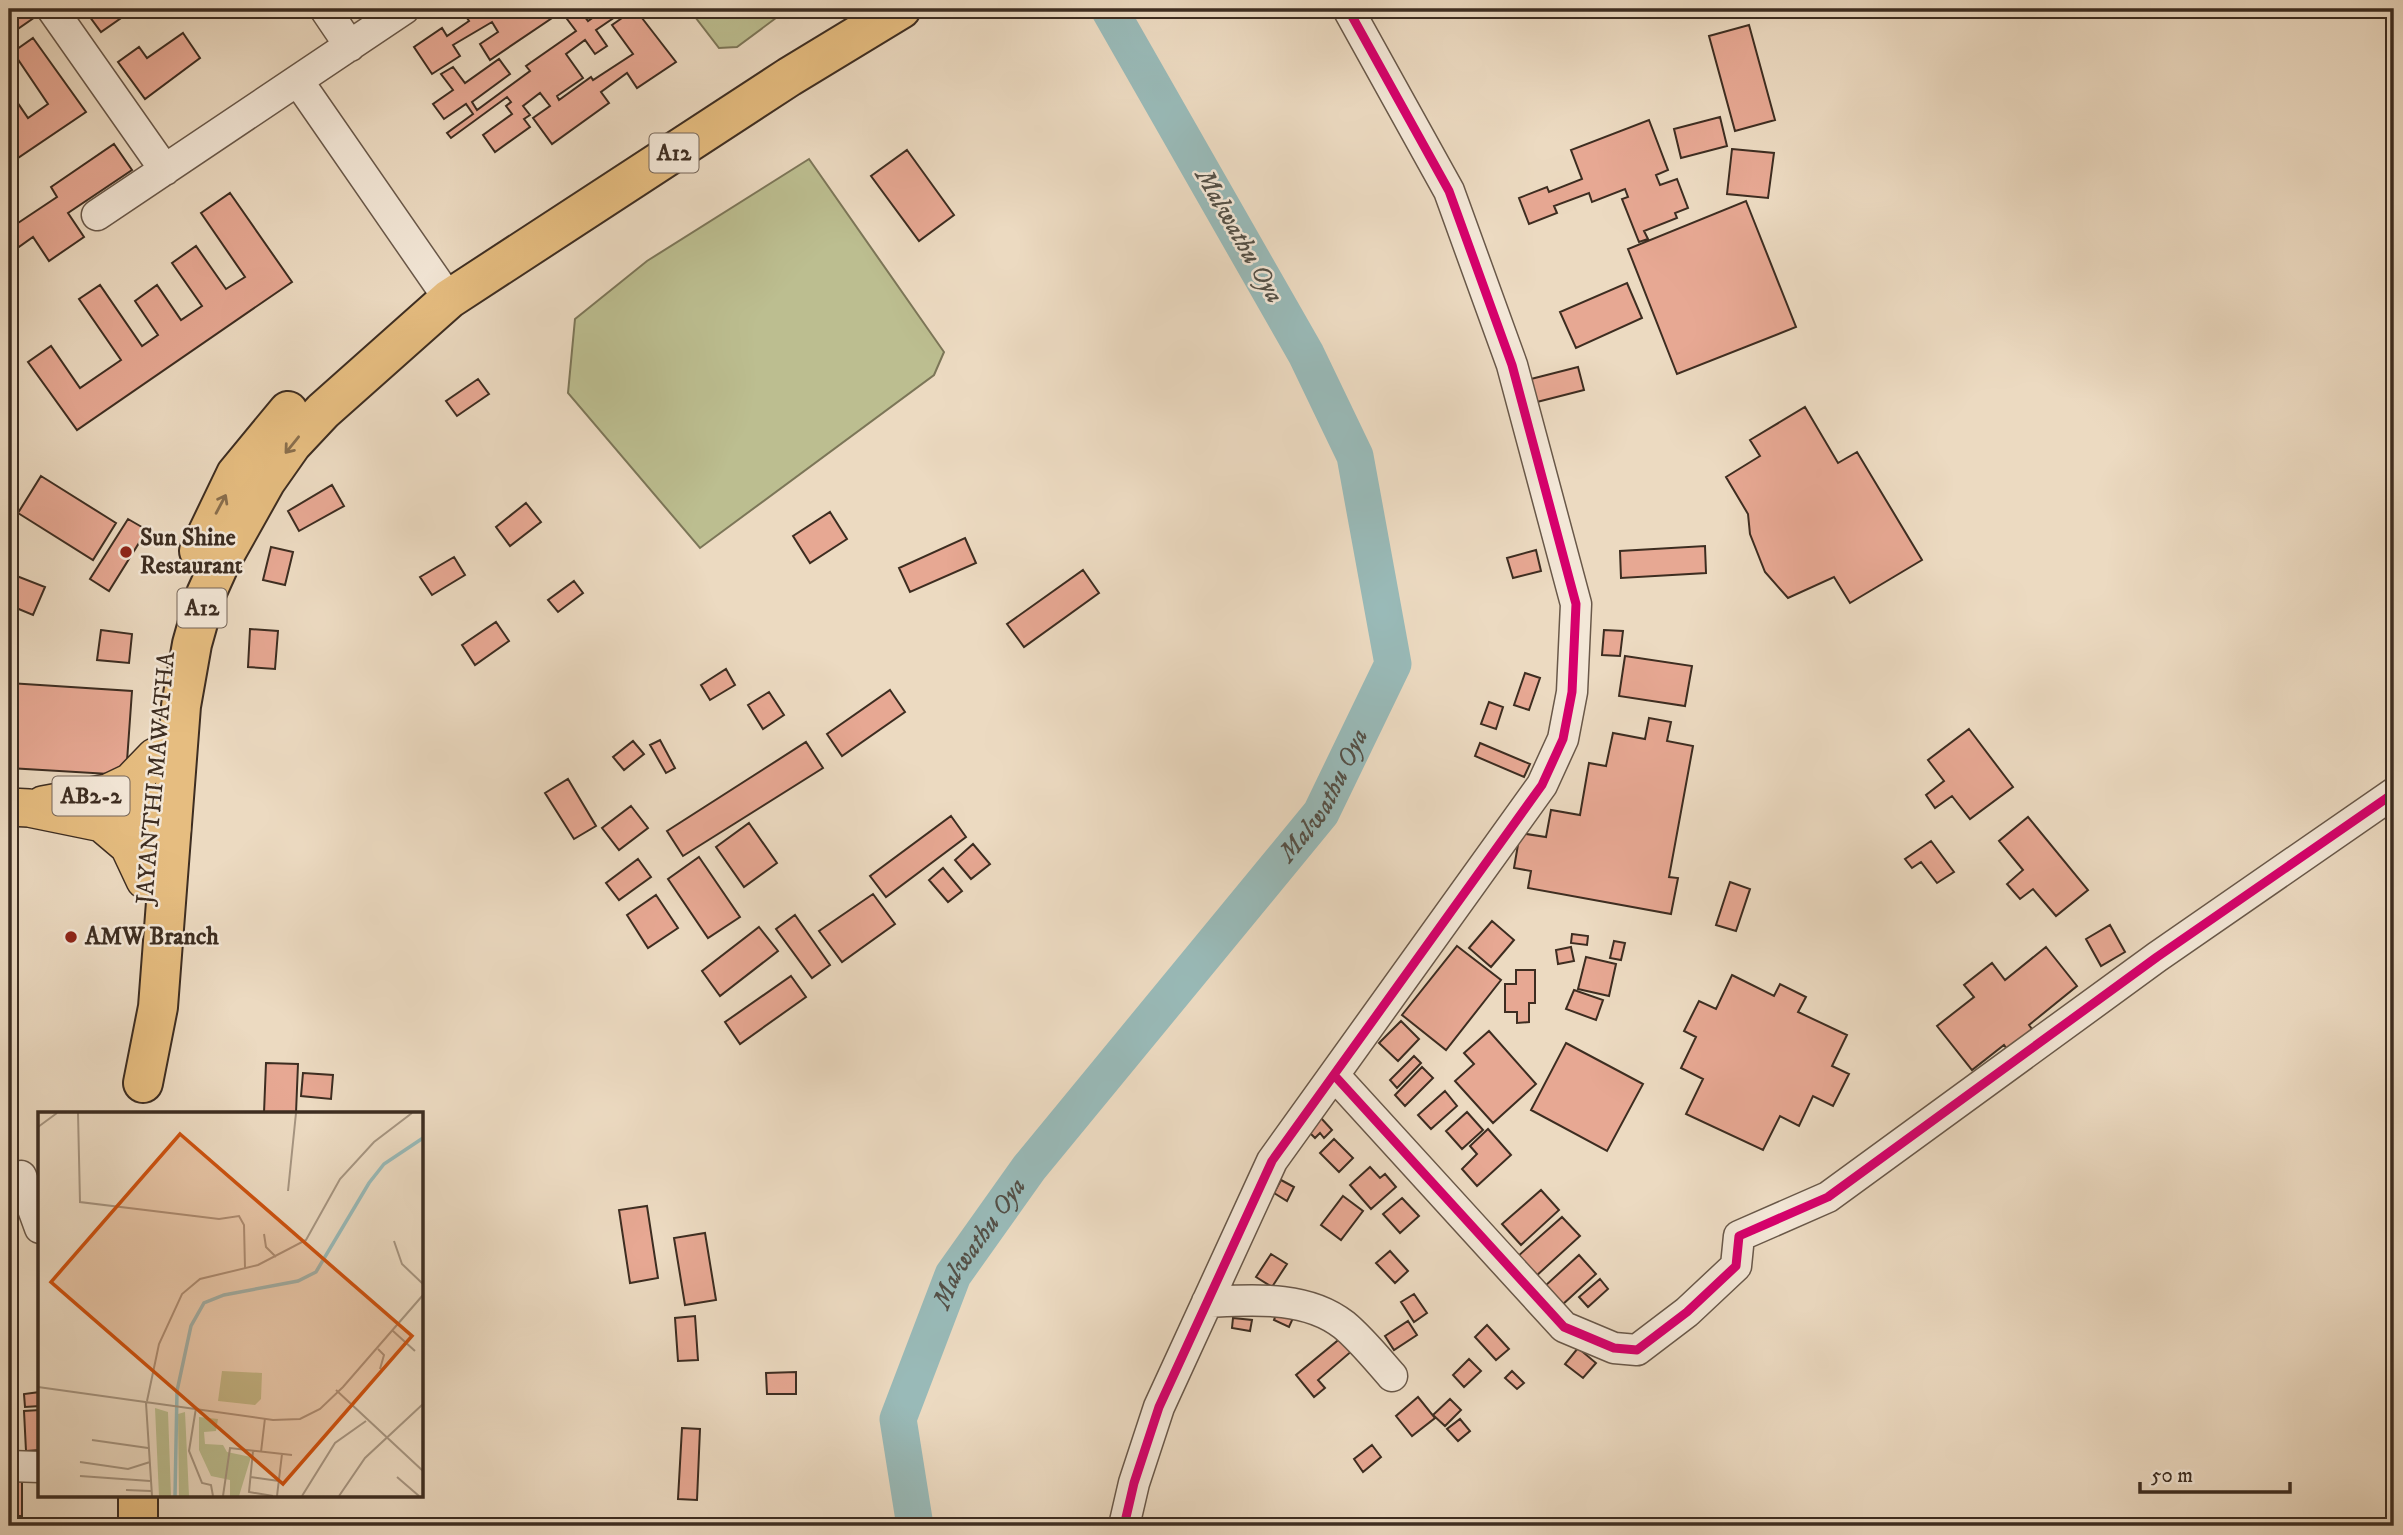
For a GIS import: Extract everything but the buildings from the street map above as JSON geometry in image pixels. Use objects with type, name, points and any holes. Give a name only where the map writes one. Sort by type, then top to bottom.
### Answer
[{"type":"highway","name":"JAYANTHI MAWATHA","points":[[143,1098],[140,1010],[145,880],[161,818],[192,644],[206,594],[244,517],[292,444],[323,411],[449,299],[789,77],[901,9]]},
{"type":"highway","name":"JAYANTHI MAWATHA","points":[[143,1098],[158,1007],[161,818],[155,757],[160,686],[170,633],[200,549],[236,474],[280,419],[348,356],[391,323],[449,299]]},
{"type":"highway","points":[[138,1496],[138,1526]]},
{"type":"main road","points":[[145,880],[128,845],[105,809],[155,757]]},
{"type":"main road","name":"AB2-2","points":[[19,807],[105,809],[161,818]]},
{"type":"street","points":[[51,9],[165,170]]},
{"type":"street","points":[[325,9],[350,46]]},
{"type":"street","points":[[97,215],[404,9]]},
{"type":"street","points":[[1125,1526],[1134,1483],[1159,1406],[1272,1161],[1542,785],[1563,739],[1572,692],[1576,604],[1512,365],[1449,191],[1348,9]]},
{"type":"street","points":[[298,81],[449,299]]},
{"type":"street","points":[[1334,1076],[1563,1327],[1614,1348],[1637,1350],[1687,1312],[1736,1266],[1739,1236],[1828,1197],[2157,957],[2394,793]]},
{"type":"street","points":[[21,1177],[38,1223]]},
{"type":"street","points":[[1207,1301],[1264,1300],[1319,1309],[1344,1325],[1392,1376]]},
{"type":"street","points":[[9,1466],[38,1467]]},
{"type":"green space","points":[[689,9],[788,9],[737,47],[719,48]]},
{"type":"green space","points":[[809,159],[944,352],[934,375],[700,548],[568,393],[575,319],[647,261]]},
{"type":"waterway","name":"Malwathu Oya","points":[[915,1526],[898,1419],[953,1275],[1029,1168],[1321,813],[1393,664],[1355,456],[1306,354],[1109,9]]},
{"type":"cycle path","points":[[1124,1526],[1134,1483],[1159,1407],[1272,1161],[1542,785],[1563,739],[1572,692],[1576,604],[1512,365],[1449,191],[1348,9]]},
{"type":"cycle path","points":[[1334,1075],[1564,1327],[1614,1348],[1637,1350],[1687,1312],[1736,1266],[1739,1236],[1828,1197],[2157,957],[2394,793]]},
{"type":"place","name":"Sun Shine Restaurant","points":[[126,552]]},
{"type":"place","name":"AMW Branch","points":[[71,937]]}]
